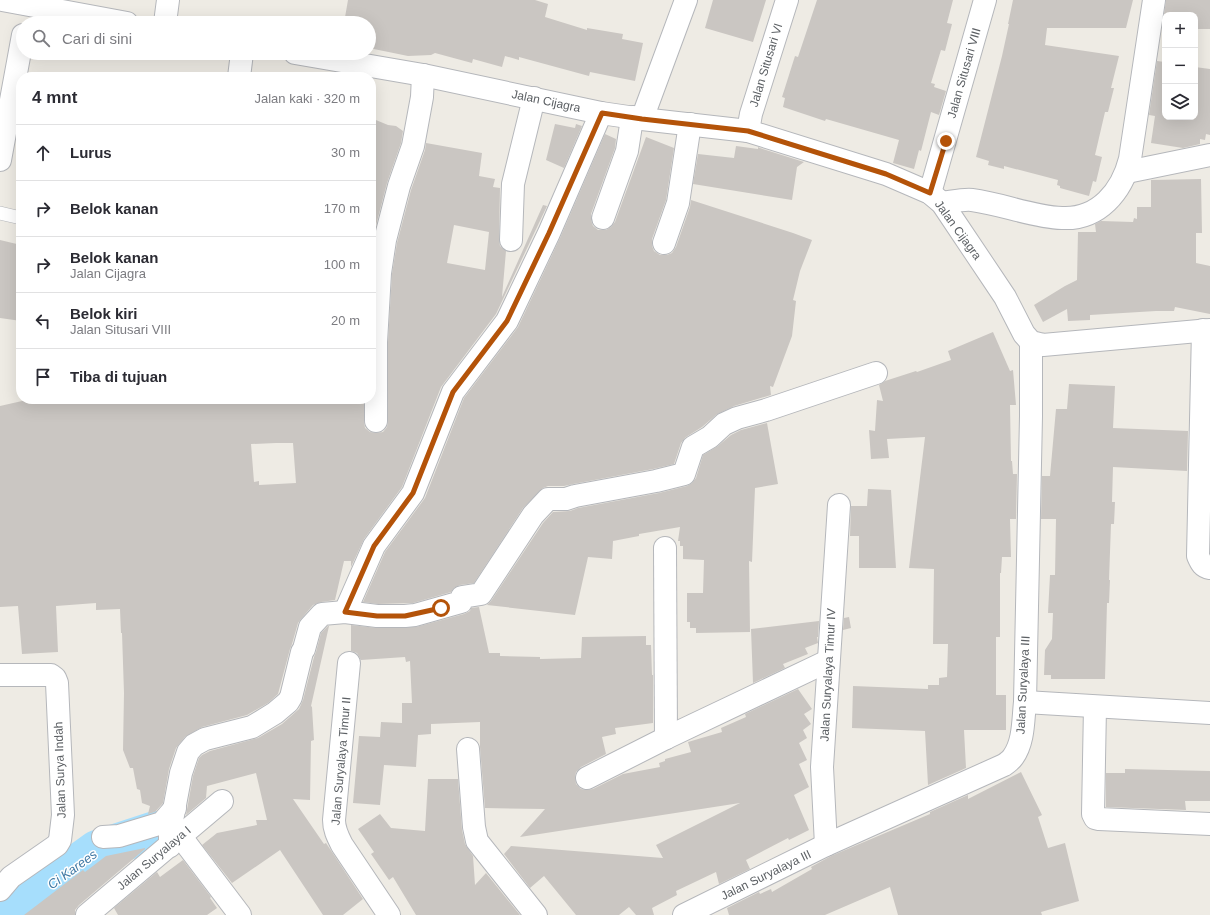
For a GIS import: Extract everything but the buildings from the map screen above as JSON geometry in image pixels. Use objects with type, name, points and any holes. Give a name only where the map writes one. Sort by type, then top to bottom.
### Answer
[{"type":"street","points":[[2,0],[27,14],[49,16]]},
{"type":"street","points":[[166,16],[168,0]]},
{"type":"street","points":[[603,218],[627,151],[631,125],[638,118],[686,0]]},
{"type":"street","name":"Jalan Situsari VI","points":[[748,131],[751,114],[786,0]]},
{"type":"street","name":"Jalan Situsari VIII","points":[[936,198],[985,0]]},
{"type":"street","points":[[936,198],[971,200],[1046,216],[1064,218],[1081,216],[1096,210],[1108,201],[1120,186],[1127,172],[1130,159],[1154,0]]},
{"type":"street","points":[[16,72],[18,60]]},
{"type":"street","points":[[240,72],[241,60]]},
{"type":"street","name":"Jalan Cijagra","points":[[336,60],[423,75],[602,113],[748,131],[886,174],[936,198],[1004,297],[1024,334],[1031,342]]},
{"type":"street","points":[[0,160],[16,73]]},
{"type":"street","points":[[376,421],[376,342],[380,273],[385,240],[399,186],[413,146],[422,97],[423,75]]},
{"type":"street","points":[[511,240],[514,184],[534,98]]},
{"type":"street","points":[[345,612],[374,546],[413,493],[453,392],[507,321],[549,233],[602,113]]},
{"type":"street","points":[[664,243],[678,203],[690,124]]},
{"type":"street","points":[[1127,172],[1210,155]]},
{"type":"street","points":[[1031,342],[1043,345],[1207,330],[1198,556],[1200,562],[1205,567],[1210,568]]},
{"type":"street","name":"Jalan Suryalaya III","points":[[684,915],[826,846],[1004,765],[1012,758],[1017,750],[1021,739],[1024,702],[1031,416],[1031,342]]},
{"type":"street","points":[[174,828],[181,773],[188,752],[194,745],[205,739],[252,727],[284,706],[291,697],[310,627],[322,614],[345,612],[377,616],[415,615],[461,602],[462,597],[481,594],[534,515],[548,500],[566,499],[684,474],[693,447],[710,437],[724,424],[737,418],[766,410],[876,373]]},
{"type":"street","name":"Jalan Suryalaya Timur IV","points":[[826,846],[822,766],[839,505]]},
{"type":"street","points":[[665,548],[666,738]]},
{"type":"street","points":[[587,778],[666,738],[828,661]]},
{"type":"street","name":"Jalan Suryalaya Timur II","points":[[349,663],[334,828],[342,845],[389,915]]},
{"type":"street","name":"Jalan Surya Indah","points":[[0,675],[50,675],[55,678],[58,697],[63,815],[60,840],[57,844],[11,877],[0,890]]},
{"type":"street","points":[[1024,702],[1210,713]]},
{"type":"street","points":[[1095,706],[1092,814],[1095,818],[1099,820],[1210,824]]},
{"type":"street","points":[[468,748],[474,827],[477,841],[536,915]]},
{"type":"street","name":"Jalan Suryalaya I","points":[[90,914],[174,828],[222,801]]},
{"type":"street","points":[[103,837],[119,836],[162,823],[174,828],[240,915]]},
{"type":"lane","points":[[0,213],[16,217]]},
{"type":"waterway","name":"Ci Karees","points":[[10,915],[15,909],[97,850],[155,831]]},
{"type":"route","points":[[441,608],[405,616],[377,616],[345,612],[374,546],[413,493],[453,392],[507,321],[549,233],[602,113],[748,131],[886,174],[930,193],[946,141]]}]
